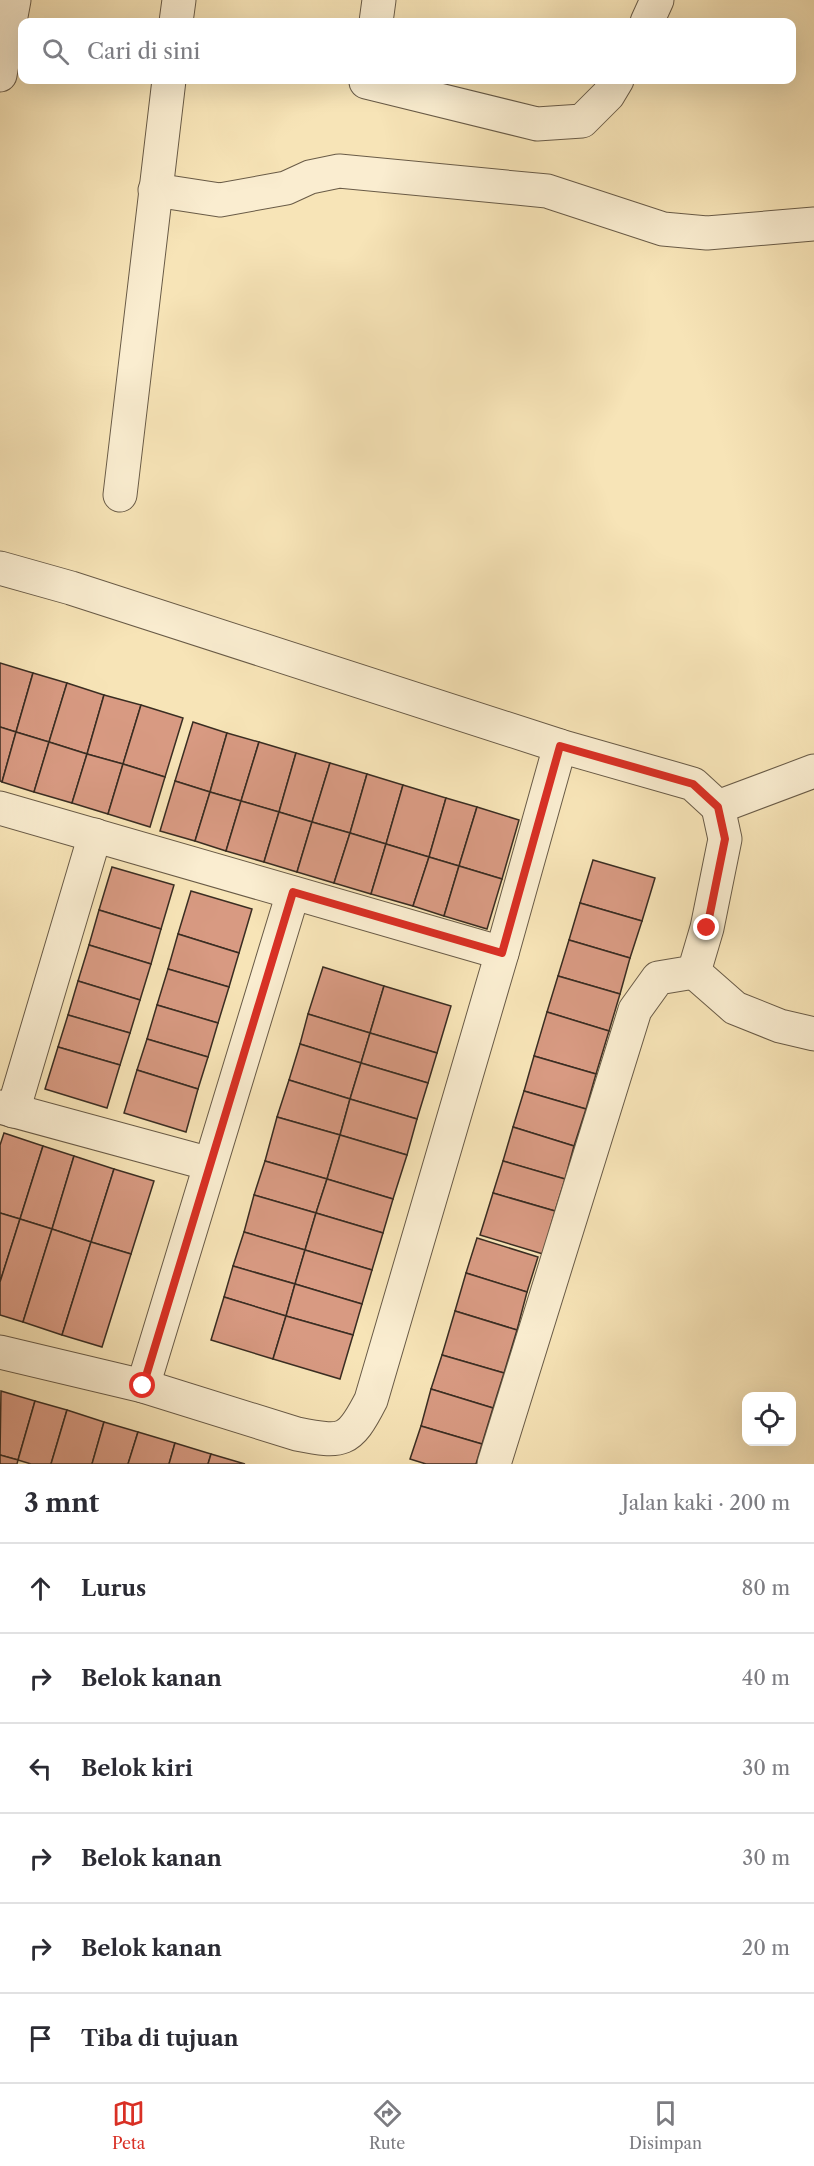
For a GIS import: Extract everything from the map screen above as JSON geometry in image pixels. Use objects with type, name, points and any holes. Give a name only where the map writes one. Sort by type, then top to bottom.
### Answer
[{"type":"street","points":[[0,75],[14,0]]},
{"type":"street","points":[[178,18],[180,0]]},
{"type":"street","points":[[377,18],[379,0]]},
{"type":"street","points":[[649,18],[657,0]]},
{"type":"street","points":[[120,495],[154,190],[168,84]]},
{"type":"street","points":[[375,84],[537,124],[582,121],[614,84]]},
{"type":"street","points":[[154,190],[220,200],[286,188],[310,177],[339,171],[547,191],[663,229],[707,233],[814,224]]},
{"type":"street","points":[[0,568],[71,588],[560,746],[693,784],[718,807],[725,839],[707,928],[694,972]]},
{"type":"street","points":[[0,1352],[143,1386],[297,1434],[323,1439],[343,1438],[358,1426],[371,1400],[560,746]]},
{"type":"street","points":[[718,807],[814,771]]},
{"type":"street","points":[[0,807],[502,953]]},
{"type":"street","points":[[95,835],[6,1109],[210,1164]]},
{"type":"street","points":[[143,1386],[293,892]]},
{"type":"street","points":[[694,972],[735,1008],[780,1026],[814,1034]]},
{"type":"street","points":[[494,1464],[635,1010],[658,978],[694,972]]},
{"type":"building","points":[[0,663],[33,673],[16,732],[0,727]]},
{"type":"building","points":[[33,673],[67,683],[49,742],[16,732]]},
{"type":"building","points":[[67,683],[104,695],[87,754],[49,742]]},
{"type":"building","points":[[104,695],[141,705],[123,764],[87,754]]},
{"type":"building","points":[[141,705],[183,718],[165,777],[123,764]]},
{"type":"building","points":[[193,722],[227,733],[210,792],[175,781]]},
{"type":"building","points":[[0,727],[16,732],[2,782],[0,781]]},
{"type":"building","points":[[16,732],[49,742],[34,792],[2,782]]},
{"type":"building","points":[[227,733],[259,742],[241,801],[210,792]]},
{"type":"building","points":[[49,742],[87,754],[72,803],[34,792]]},
{"type":"building","points":[[259,742],[296,753],[279,812],[241,801]]},
{"type":"building","points":[[296,753],[330,763],[312,822],[279,812]]},
{"type":"building","points":[[87,754],[123,764],[108,814],[72,803]]},
{"type":"building","points":[[330,763],[367,774],[350,833],[312,822]]},
{"type":"building","points":[[123,764],[165,777],[150,827],[108,814]]},
{"type":"building","points":[[367,774],[403,785],[386,844],[350,833]]},
{"type":"building","points":[[175,781],[210,792],[195,841],[160,831]]},
{"type":"building","points":[[403,785],[446,798],[429,857],[386,844]]},
{"type":"building","points":[[210,792],[241,801],[226,851],[195,841]]},
{"type":"building","points":[[446,798],[477,807],[459,866],[429,857]]},
{"type":"building","points":[[241,801],[279,812],[264,862],[226,851]]},
{"type":"building","points":[[477,807],[519,820],[502,879],[459,866]]},
{"type":"building","points":[[279,812],[312,822],[297,872],[264,862]]},
{"type":"building","points":[[312,822],[350,833],[334,883],[297,872]]},
{"type":"building","points":[[350,833],[386,844],[371,894],[334,883]]},
{"type":"building","points":[[386,844],[429,857],[413,906],[371,894]]},
{"type":"building","points":[[429,857],[459,866],[444,916],[413,906]]},
{"type":"building","points":[[593,860],[655,878],[642,921],[580,903]]},
{"type":"building","points":[[459,866],[502,879],[487,929],[444,916]]},
{"type":"building","points":[[112,867],[174,885],[161,929],[99,910]]},
{"type":"building","points":[[191,891],[252,909],[239,953],[178,934]]},
{"type":"building","points":[[580,903],[642,921],[630,958],[569,940]]},
{"type":"building","points":[[99,910],[161,929],[151,964],[89,945]]},
{"type":"building","points":[[178,934],[239,953],[229,987],[168,969]]},
{"type":"building","points":[[569,940],[630,958],[620,994],[558,976]]},
{"type":"building","points":[[89,945],[151,964],[140,1000],[78,981]]},
{"type":"building","points":[[323,967],[384,986],[370,1033],[308,1014]]},
{"type":"building","points":[[168,969],[229,987],[218,1023],[157,1005]]},
{"type":"building","points":[[558,976],[620,994],[609,1031],[547,1012]]},
{"type":"building","points":[[78,981],[140,1000],[130,1033],[68,1015]]},
{"type":"building","points":[[384,986],[451,1006],[437,1053],[370,1033]]},
{"type":"building","points":[[157,1005],[218,1023],[208,1057],[147,1039]]},
{"type":"building","points":[[547,1012],[609,1031],[596,1074],[534,1056]]},
{"type":"building","points":[[308,1014],[370,1033],[361,1063],[300,1044]]},
{"type":"building","points":[[68,1015],[130,1033],[120,1065],[58,1047]]},
{"type":"building","points":[[370,1033],[437,1053],[428,1083],[361,1063]]},
{"type":"building","points":[[147,1039],[208,1057],[198,1089],[137,1070]]},
{"type":"building","points":[[300,1044],[361,1063],[350,1099],[289,1080]]},
{"type":"building","points":[[58,1047],[120,1065],[107,1108],[45,1089]]},
{"type":"building","points":[[534,1056],[596,1074],[586,1109],[524,1091]]},
{"type":"building","points":[[361,1063],[428,1083],[417,1119],[350,1099]]},
{"type":"building","points":[[137,1070],[198,1089],[186,1132],[124,1113]]},
{"type":"building","points":[[289,1080],[350,1099],[340,1135],[277,1117]]},
{"type":"building","points":[[524,1091],[586,1109],[574,1146],[513,1127]]},
{"type":"building","points":[[350,1099],[417,1119],[407,1155],[340,1135]]},
{"type":"building","points":[[277,1117],[340,1135],[327,1179],[265,1161]]},
{"type":"building","points":[[513,1127],[574,1146],[565,1179],[503,1161]]},
{"type":"building","points":[[4,1133],[43,1146],[20,1219],[0,1213],[0,1145]]},
{"type":"building","points":[[340,1135],[407,1155],[393,1199],[327,1179]]},
{"type":"building","points":[[43,1146],[74,1156],[52,1229],[20,1219]]},
{"type":"building","points":[[74,1156],[114,1169],[91,1242],[52,1229]]},
{"type":"building","points":[[265,1161],[327,1179],[316,1213],[254,1195]]},
{"type":"building","points":[[503,1161],[565,1179],[555,1211],[493,1193]]},
{"type":"building","points":[[114,1169],[154,1181],[131,1254],[91,1242]]},
{"type":"building","points":[[327,1179],[393,1199],[383,1233],[316,1213]]},
{"type":"building","points":[[493,1193],[555,1211],[543,1254],[480,1235]]},
{"type":"building","points":[[254,1195],[316,1213],[305,1250],[244,1232]]},
{"type":"building","points":[[0,1213],[20,1219],[0,1282]]},
{"type":"building","points":[[316,1213],[383,1233],[372,1270],[305,1250]]},
{"type":"building","points":[[20,1219],[52,1229],[23,1322],[0,1315],[0,1282]]},
{"type":"building","points":[[52,1229],[91,1242],[62,1335],[23,1322]]},
{"type":"building","points":[[244,1232],[305,1250],[295,1284],[233,1266]]},
{"type":"building","points":[[477,1238],[538,1257],[527,1292],[466,1273]]},
{"type":"building","points":[[91,1242],[131,1254],[102,1347],[62,1335]]},
{"type":"building","points":[[305,1250],[372,1270],[362,1304],[295,1284]]},
{"type":"building","points":[[233,1266],[295,1284],[286,1316],[224,1297]]},
{"type":"building","points":[[466,1273],[527,1292],[517,1330],[455,1311]]},
{"type":"building","points":[[295,1284],[362,1304],[353,1335],[286,1316]]},
{"type":"building","points":[[224,1297],[286,1316],[273,1359],[211,1340]]},
{"type":"building","points":[[455,1311],[517,1330],[504,1373],[442,1355]]},
{"type":"building","points":[[286,1316],[353,1335],[340,1379],[273,1359]]},
{"type":"building","points":[[442,1355],[504,1373],[493,1408],[431,1389]]},
{"type":"building","points":[[431,1389],[493,1408],[482,1444],[421,1426]]},
{"type":"building","points":[[1,1391],[35,1401],[18,1460],[0,1455]]},
{"type":"building","points":[[35,1401],[67,1410],[51,1464],[31,1464],[18,1460]]},
{"type":"building","points":[[67,1410],[104,1422],[92,1464],[51,1464]]},
{"type":"building","points":[[104,1422],[138,1432],[128,1464],[92,1464]]},
{"type":"building","points":[[421,1426],[482,1444],[476,1464],[426,1464],[410,1459]]},
{"type":"building","points":[[138,1432],[175,1443],[169,1464],[128,1464]]},
{"type":"building","points":[[175,1443],[211,1454],[208,1464],[169,1464]]},
{"type":"building","points":[[211,1454],[245,1464],[208,1464]]},
{"type":"building","points":[[0,1455],[18,1460],[17,1464],[0,1464]]},
{"type":"route","points":[[143,1386],[293,892],[502,953],[560,746],[693,784],[718,807],[725,839],[707,928]]}]
